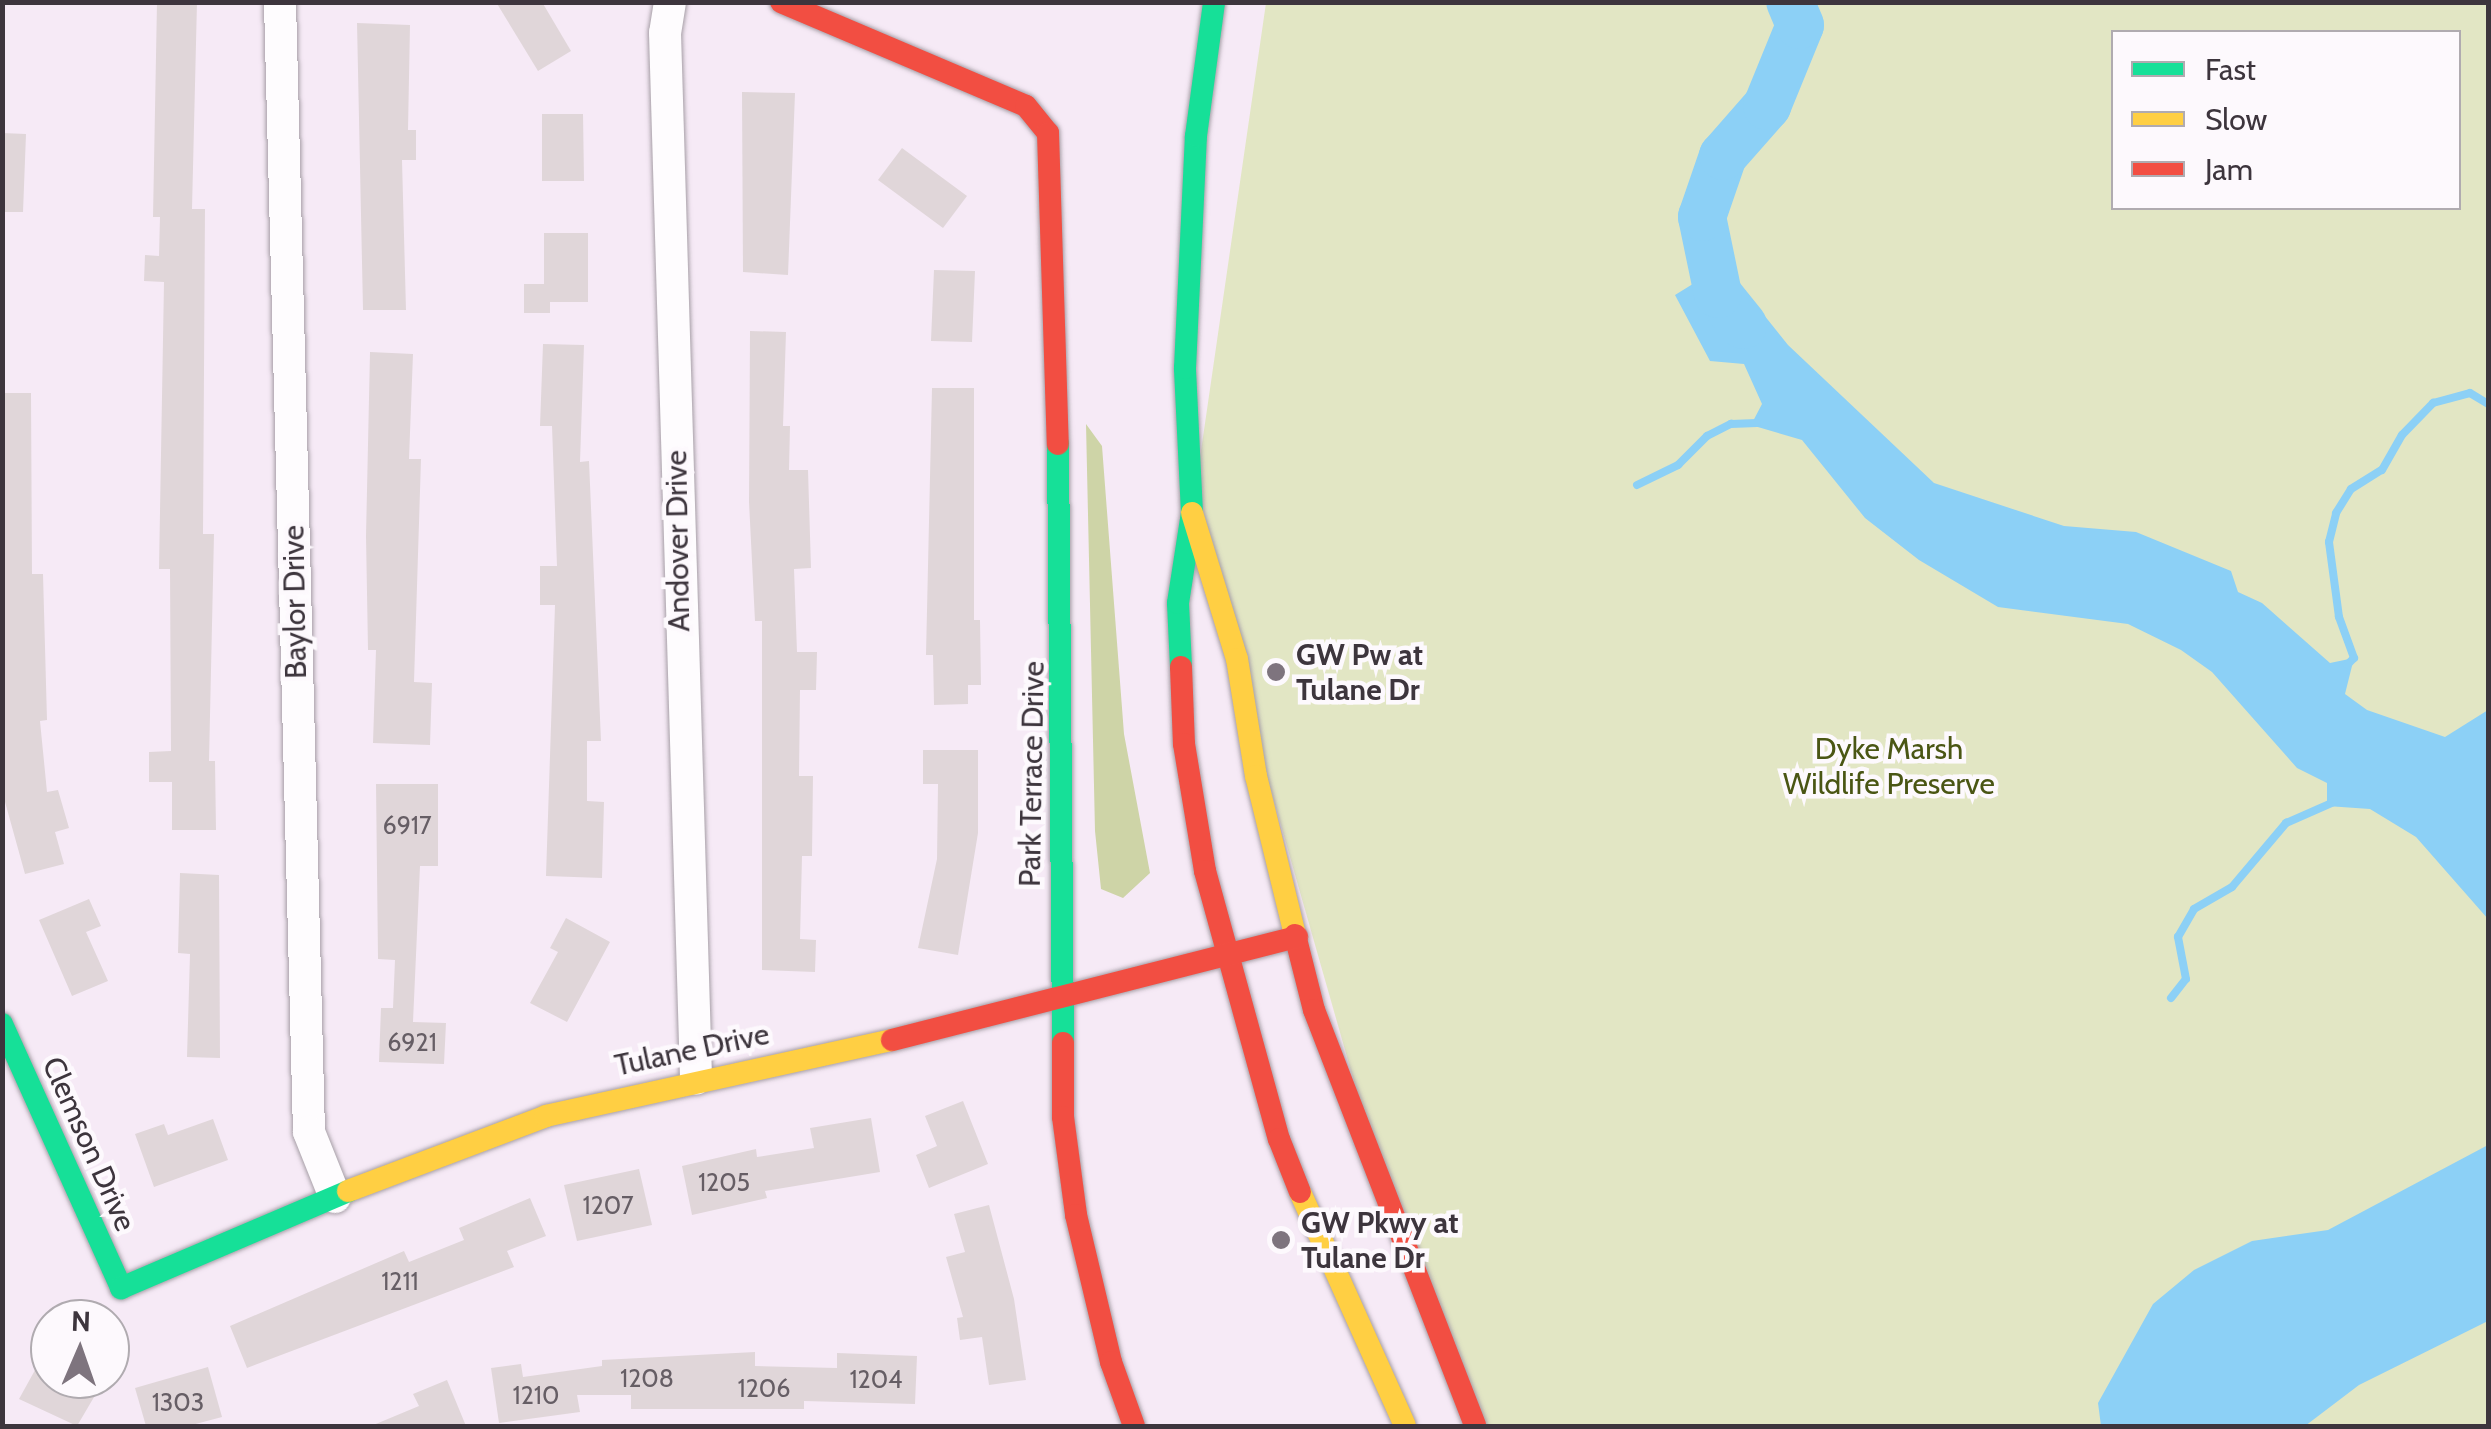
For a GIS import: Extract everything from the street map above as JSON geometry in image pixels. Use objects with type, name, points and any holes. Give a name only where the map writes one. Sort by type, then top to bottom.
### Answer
[{"type":"street","name":"Baylor Drive","points":[[280,2],[309,1132],[335,1198]]},
{"type":"street","name":"Andover Drive","points":[[670,2],[696,1079]]},
{"type":"street","name":"Park Terrace Drive","points":[[781,2],[1026,106],[1038,117],[1053,156],[1064,622],[1060,1000],[1063,1117],[1076,1215],[1111,1362],[1134,1426]]},
{"type":"street","points":[[1214,2],[1196,136],[1185,368],[1192,513],[1237,659],[1256,776],[1345,1102],[1474,1426]]},
{"type":"street","points":[[1192,513],[1182,557],[1177,681],[1198,837],[1279,1139],[1326,1258],[1405,1426]]},
{"type":"street","name":"Tulane Drive","points":[[121,1288],[480,1138],[696,1079],[1060,1000],[1297,937]]},
{"type":"street","name":"Clemson Drive","points":[[2,1024],[121,1288]]},
{"type":"green space","name":"Dyke Marsh Wildlife Preserve","points":[[1266,3],[2488,3],[2488,1426],[1469,1426],[1400,1243],[1192,513]]},
{"type":"green space","points":[[1086,424],[1102,446],[1124,734],[1150,873],[1123,898],[1101,889],[1095,831]]},
{"type":"water","points":[[1730,261],[1736,280],[1788,345],[1934,483],[2064,526],[2136,532],[2231,571],[2238,592],[2262,603],[2330,663],[2354,658],[2345,694],[2367,710],[2445,737],[2488,710],[2488,919],[2416,837],[2370,809],[2327,806],[2327,783],[2297,768],[2212,672],[2181,650],[2128,624],[1998,607],[1919,560],[1865,518],[1802,440],[1751,425],[1762,404],[1744,364],[1710,361],[1675,295]]},
{"type":"water","points":[[2488,1145],[2488,1321],[2359,1385],[2305,1426],[2101,1426],[2098,1403],[2153,1304],[2194,1270],[2252,1241],[2328,1230]]},
{"type":"building","points":[[157,2],[197,2],[192,209],[205,209],[203,534],[214,534],[209,761],[215,761],[216,830],[172,830],[172,782],[149,782],[149,752],[171,751],[170,569],[159,569],[164,282],[144,281],[145,255],[159,256],[160,217],[153,217]]},
{"type":"building","points":[[496,2],[542,2],[571,51],[538,71]]},
{"type":"building","points":[[357,23],[410,25],[408,130],[416,130],[416,160],[402,160],[406,310],[363,310]]},
{"type":"building","points":[[742,92],[795,93],[788,275],[743,272]]},
{"type":"building","points":[[542,114],[583,114],[584,181],[542,181]]},
{"type":"building","points":[[2,133],[26,134],[23,212],[2,212]]},
{"type":"building","points":[[902,148],[967,196],[943,228],[878,180]]},
{"type":"building","points":[[544,233],[588,233],[588,302],[550,302],[550,313],[524,313],[524,284],[544,284]]},
{"type":"building","points":[[934,270],[975,271],[972,342],[931,341]]},
{"type":"building","points":[[750,331],[786,332],[783,426],[790,426],[789,470],[808,470],[811,568],[794,569],[797,652],[817,652],[816,690],[800,690],[799,776],[813,776],[812,856],[802,856],[800,939],[816,940],[815,972],[762,970],[762,621],[755,621],[749,502]]},
{"type":"building","points":[[543,344],[584,345],[580,462],[589,461],[601,741],[587,741],[587,801],[604,802],[602,878],[546,876],[555,605],[540,605],[540,566],[557,566],[552,426],[540,426]]},
{"type":"building","points":[[370,352],[413,354],[409,459],[421,459],[414,682],[432,683],[430,745],[373,743],[376,650],[368,650],[366,536]]},
{"type":"building","points":[[932,388],[974,388],[974,620],[980,620],[981,685],[968,685],[968,704],[934,705],[933,655],[926,655]]},
{"type":"building","points":[[2,393],[31,393],[32,574],[43,574],[47,720],[40,721],[47,792],[58,790],[69,828],[55,832],[64,864],[25,874],[2,791]]},
{"type":"building","points":[[923,750],[978,750],[978,833],[958,955],[918,948],[937,859],[938,784],[923,784]]},
{"type":"building","points":[[376,784],[438,784],[438,866],[420,866],[413,1022],[446,1023],[444,1064],[379,1062],[381,1008],[393,1008],[395,960],[378,959]]},
{"type":"building","points":[[180,873],[219,875],[220,1058],[187,1057],[190,954],[178,953]]},
{"type":"building","points":[[89,899],[101,926],[86,932],[108,981],[72,996],[39,920]]},
{"type":"building","points":[[566,918],[610,942],[567,1022],[530,1003],[558,952],[550,948]]},
{"type":"building","points":[[963,1101],[988,1164],[929,1188],[916,1155],[937,1146],[925,1116]]},
{"type":"building","points":[[871,1118],[880,1172],[765,1191],[767,1198],[692,1215],[682,1166],[756,1149],[757,1157],[814,1148],[810,1128]]},
{"type":"building","points":[[213,1119],[228,1160],[154,1187],[135,1134],[164,1124],[168,1135]]},
{"type":"building","points":[[639,1169],[652,1225],[577,1241],[564,1185]]},
{"type":"building","points":[[530,1198],[546,1236],[507,1251],[514,1267],[247,1368],[230,1326],[404,1251],[409,1262],[464,1240],[459,1228]]},
{"type":"building","points":[[989,1205],[1014,1299],[1026,1380],[989,1385],[982,1337],[960,1340],[957,1318],[963,1317],[946,1257],[965,1252],[954,1214]]},
{"type":"building","points":[[755,1352],[755,1366],[837,1368],[837,1353],[917,1356],[915,1404],[804,1401],[804,1409],[631,1409],[631,1395],[577,1395],[580,1412],[499,1423],[491,1368],[521,1364],[523,1377],[602,1366],[602,1360]]},
{"type":"building","points":[[208,1367],[222,1417],[188,1426],[146,1426],[135,1388]]},
{"type":"building","points":[[30,1379],[30,1399],[93,1399],[77,1426],[19,1399]]},
{"type":"building","points":[[447,1380],[466,1426],[371,1426],[419,1406],[413,1394]]},
{"type":"waterway","points":[[1743,325],[1718,294],[1702,217],[1723,156],[1767,106],[1800,25],[1790,2]]},
{"type":"waterway","points":[[2347,665],[2354,658],[2339,617],[2329,542],[2336,513],[2351,489],[2382,470],[2402,435],[2433,403],[2470,393],[2488,404]]},
{"type":"waterway","points":[[1637,485],[1678,465],[1707,436],[1731,424],[1757,423]]},
{"type":"waterway","points":[[2171,998],[2186,979],[2178,937],[2194,909],[2232,887],[2286,823],[2334,802]]},
{"type":"traffic: fast","points":[[1181,667],[1178,603],[1192,513],[1185,368],[1196,136],[1214,2]]},
{"type":"traffic: fast","points":[[1058,444],[1063,1043]]},
{"type":"traffic: fast","points":[[2,1024],[121,1288],[348,1191]]},
{"type":"traffic: slow","points":[[1192,513],[1237,659],[1256,776],[1295,935]]},
{"type":"traffic: slow","points":[[348,1191],[546,1116],[892,1040]]},
{"type":"traffic: slow","points":[[1300,1192],[1405,1426]]},
{"type":"traffic: jam","points":[[781,2],[1026,106],[1048,133],[1058,444]]},
{"type":"traffic: jam","points":[[1181,667],[1184,744],[1205,871],[1279,1139],[1300,1192]]},
{"type":"traffic: jam","points":[[1295,935],[1314,1010],[1475,1426]]},
{"type":"traffic: jam","points":[[892,1040],[1297,937]]},
{"type":"traffic: jam","points":[[1063,1043],[1063,1117],[1076,1215],[1111,1362],[1134,1426]]},
{"type":"place","name":"GW Pw at Tulane Dr","points":[[1276,672]]},
{"type":"place","name":"GW Pkwy at Tulane Dr","points":[[1281,1240]]}]
